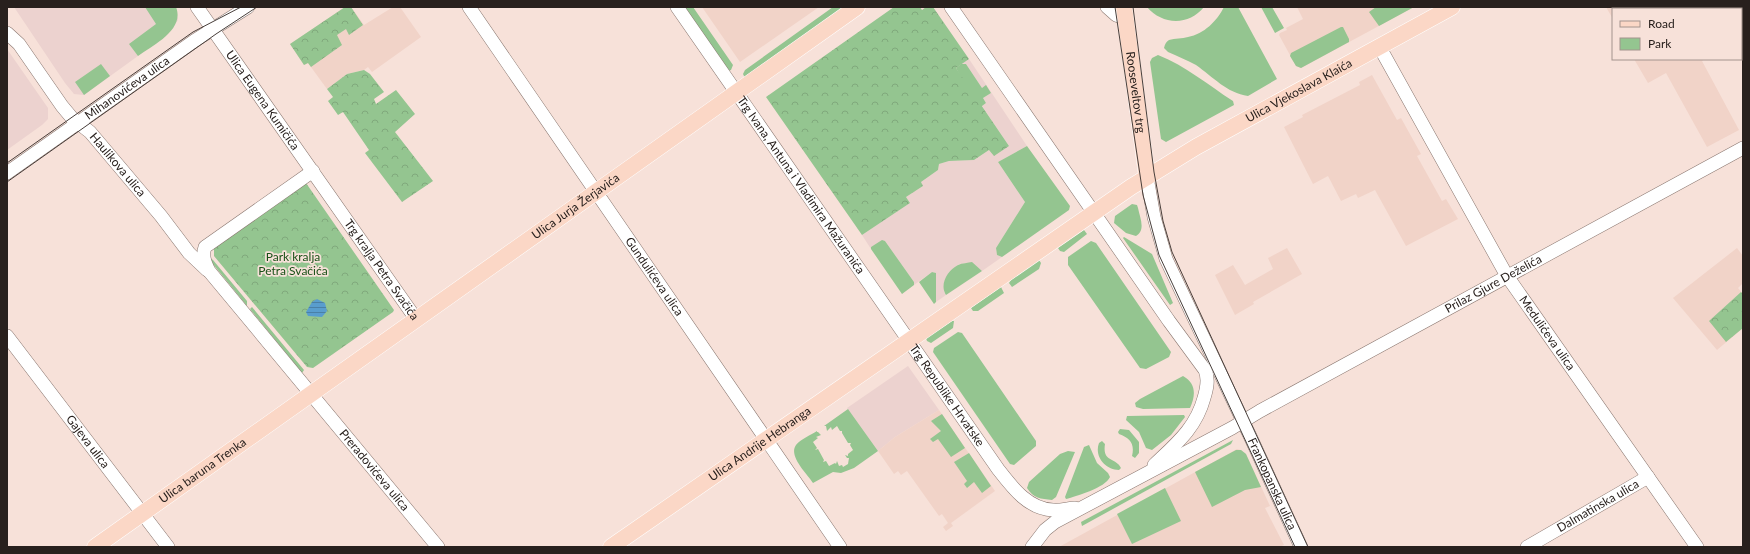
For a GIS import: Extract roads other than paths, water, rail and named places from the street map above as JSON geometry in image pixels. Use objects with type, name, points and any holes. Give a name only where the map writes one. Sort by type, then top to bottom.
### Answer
[{"type":"main road","name":"Trg Ivana, Antuna i Vladimira Mažuranića","points":[[736,93],[857,7]]},
{"type":"main road","name":"Ulica Vjekoslava Klaića","points":[[1147,177],[1196,147],[1452,7]]},
{"type":"main road","name":"Rooseveltov trg","points":[[1125,13],[1147,177]]},
{"type":"main road","name":"Ulica Jurja Žerjavića","points":[[416,319],[736,93]]},
{"type":"main road","name":"Trg Republike Hrvatske","points":[[909,341],[1147,177]]},
{"type":"main road","name":"Trg kralja Petra Svačića","points":[[310,395],[416,319]]},
{"type":"main road","name":"Ulica Andrije Hebranga","points":[[611,547],[765,439],[909,341]]},
{"type":"main road","name":"Ulica baruna Trenka","points":[[95,547],[310,395]]},
{"type":"street","name":"Ulica Eugena Kumičića","points":[[197,7],[313,171]]},
{"type":"street","name":"Mihanovićeva ulica","points":[[7,173],[194,41],[248,7]]},
{"type":"street","name":"Gundulićeva ulica","points":[[469,7],[840,547]]},
{"type":"street","points":[[676,7],[736,93]]},
{"type":"street","points":[[951,7],[1094,213]]},
{"type":"street","points":[[1107,7],[1116,16],[1125,13]]},
{"type":"street","name":"Haulikova ulica","points":[[7,33],[19,44],[62,106],[78,123],[90,132],[182,242]]},
{"type":"street","name":"Medulićeva ulica","points":[[1379,46],[1507,276],[1697,547]]},
{"type":"street","name":"Trg Ivana, Antuna i Vladimira Mažuranića","points":[[736,93],[909,341]]},
{"type":"street","name":"Prilaz Gjure Deželića","points":[[1243,421],[1743,148]]},
{"type":"street","points":[[182,242],[191,248],[205,247],[313,171]]},
{"type":"street","name":"Trg kralja Petra Svačića","points":[[313,171],[416,319]]},
{"type":"street","name":"Trg Republike Hrvatske","points":[[1032,547],[1041,534],[1050,526],[1243,421],[1211,367],[1166,259],[1154,216],[1147,177]]},
{"type":"street","name":"Trg Republike Hrvatske","points":[[1094,213],[1169,321],[1211,367]]},
{"type":"street","points":[[182,242],[196,262],[209,271]]},
{"type":"street","points":[[205,247],[203,258],[209,271],[310,395]]},
{"type":"street","name":"Gajeva ulica","points":[[7,336],[168,547]]},
{"type":"street","name":"Trg Republike Hrvatske","points":[[909,341],[998,469],[1026,499],[1037,506],[1053,510],[1088,506]]},
{"type":"street","name":"Trg Republike Hrvatske","points":[[1140,478],[1182,439],[1194,423],[1201,410],[1211,367]]},
{"type":"street","name":"Preradovićeva ulica","points":[[310,395],[438,547]]},
{"type":"street","name":"Frankopanska ulica","points":[[1243,421],[1301,547]]},
{"type":"street","name":"Dalmatinska ulica","points":[[1527,547],[1648,477]]},
{"type":"water","points":[[317,299],[325,303],[327,311],[322,317],[308,316],[306,312],[312,302]]},
{"type":"tram line","points":[[7,163],[193,32],[241,7]]},
{"type":"tram line","points":[[7,182],[216,34],[257,7]]},
{"type":"tram line","points":[[1115,7],[1143,195],[1159,255],[1295,547]]},
{"type":"tram line","points":[[1133,7],[1154,172],[1163,221],[1172,252],[1308,547]]},
{"type":"park label","name":"Park kralja Petra Svačića","points":[[293,264]]}]
